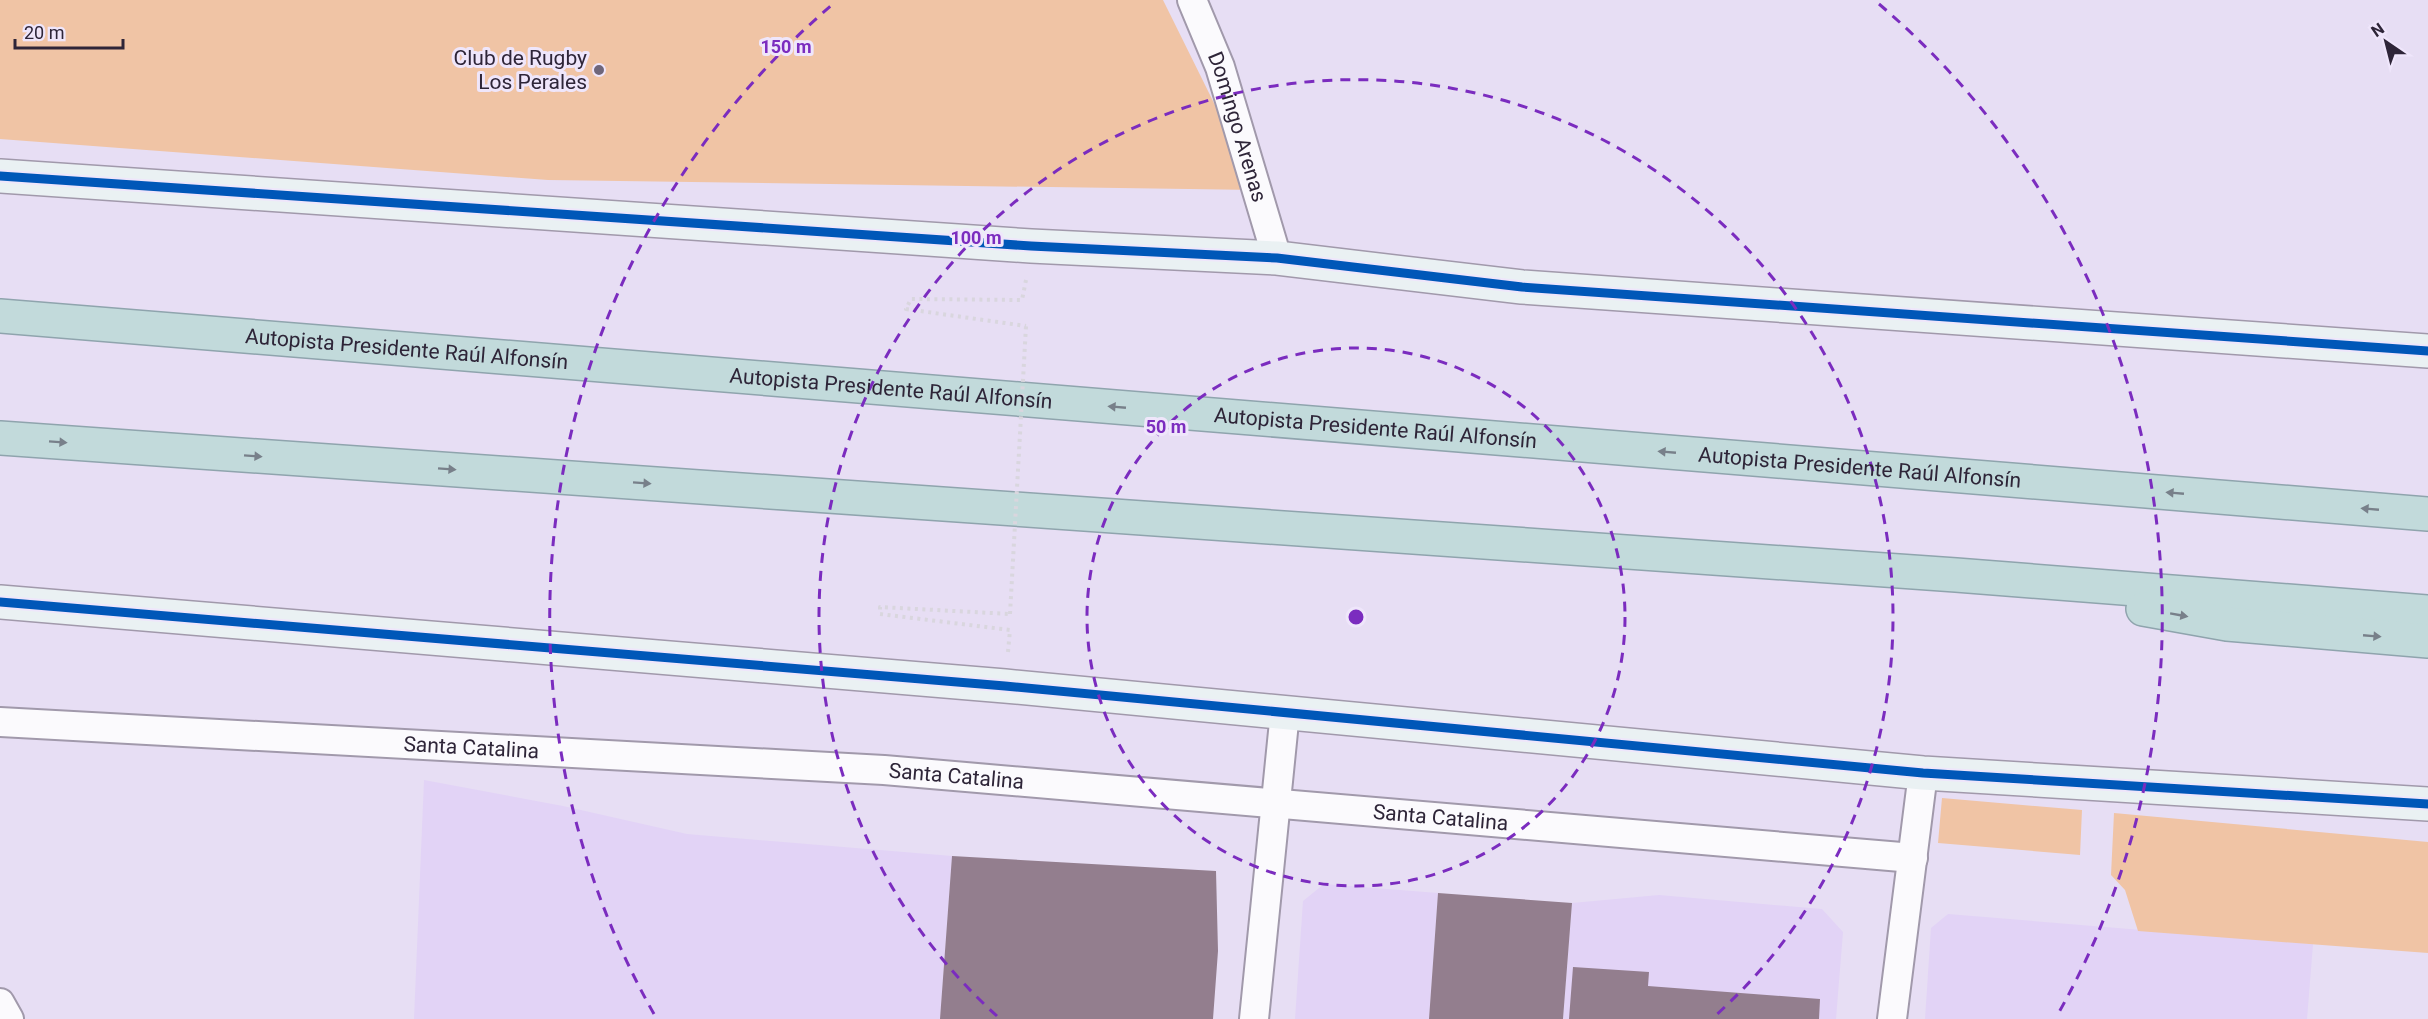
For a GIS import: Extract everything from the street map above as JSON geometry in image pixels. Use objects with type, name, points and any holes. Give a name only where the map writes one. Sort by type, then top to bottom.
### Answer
[{"type":"highway","name":"Autopista Presidente Raúl Alfonsín","points":[[0,316],[2428,514]]},
{"type":"highway","points":[[0,438],[1956,575],[2428,612]]},
{"type":"highway","points":[[1956,575],[2227,624],[2428,641]]},
{"type":"street","name":"Domingo Arenas","points":[[1192,0],[1221,67],[1277,258]]},
{"type":"street","points":[[0,176],[1031,246],[1277,258],[1522,287],[2428,351]]},
{"type":"street","points":[[0,602],[1005,686],[1923,772],[2428,804]]},
{"type":"street","points":[[1254,1019],[1285,712]]},
{"type":"street","name":"Santa Catalina","points":[[0,722],[884,770],[1913,858]]},
{"type":"street","points":[[1892,1019],[1923,772]]},
{"type":"street","points":[[0,1004],[9,1019]]},
{"type":"path","points":[[1005,686],[1010,630],[880,614],[880,607],[1010,615],[1026,326],[906,309],[911,299],[1022,300],[1031,246]]},
{"type":"shaded area","name":"Club de Rugby Los Perales","points":[[0,0],[1163,0],[1257,190],[548,180],[0,139]]},
{"type":"shaded area","points":[[424,780],[563,806],[687,834],[952,856],[940,1019],[414,1019]]},
{"type":"shaded area","points":[[1942,798],[2082,810],[2080,855],[1938,843]]},
{"type":"shaded area","points":[[2114,813],[2428,842],[2428,953],[2138,931],[2125,890],[2111,875]]},
{"type":"shaded area","points":[[1324,884],[1438,893],[1429,1019],[1295,1019],[1303,901]]},
{"type":"shaded area","points":[[1659,895],[1822,909],[1843,932],[1836,1019],[1563,1019],[1572,903]]},
{"type":"shaded area","points":[[1948,914],[2313,944],[2307,1019],[1925,1019],[1931,928]]},
{"type":"building","points":[[952,856],[1216,871],[1218,951],[1213,1019],[940,1019]]},
{"type":"building","points":[[1438,893],[1572,903],[1563,1019],[1429,1019]]},
{"type":"building","points":[[1573,967],[1649,972],[1648,986],[1820,999],[1819,1019],[1569,1019]]},
{"type":"cycle path","points":[[0,176],[1031,246],[1277,258],[1522,287],[2428,351]]},
{"type":"cycle path","points":[[0,602],[1005,686],[1923,773],[2428,804]]},
{"type":"place","name":"Club de Rugby Los Perales","points":[[599,70]]}]
